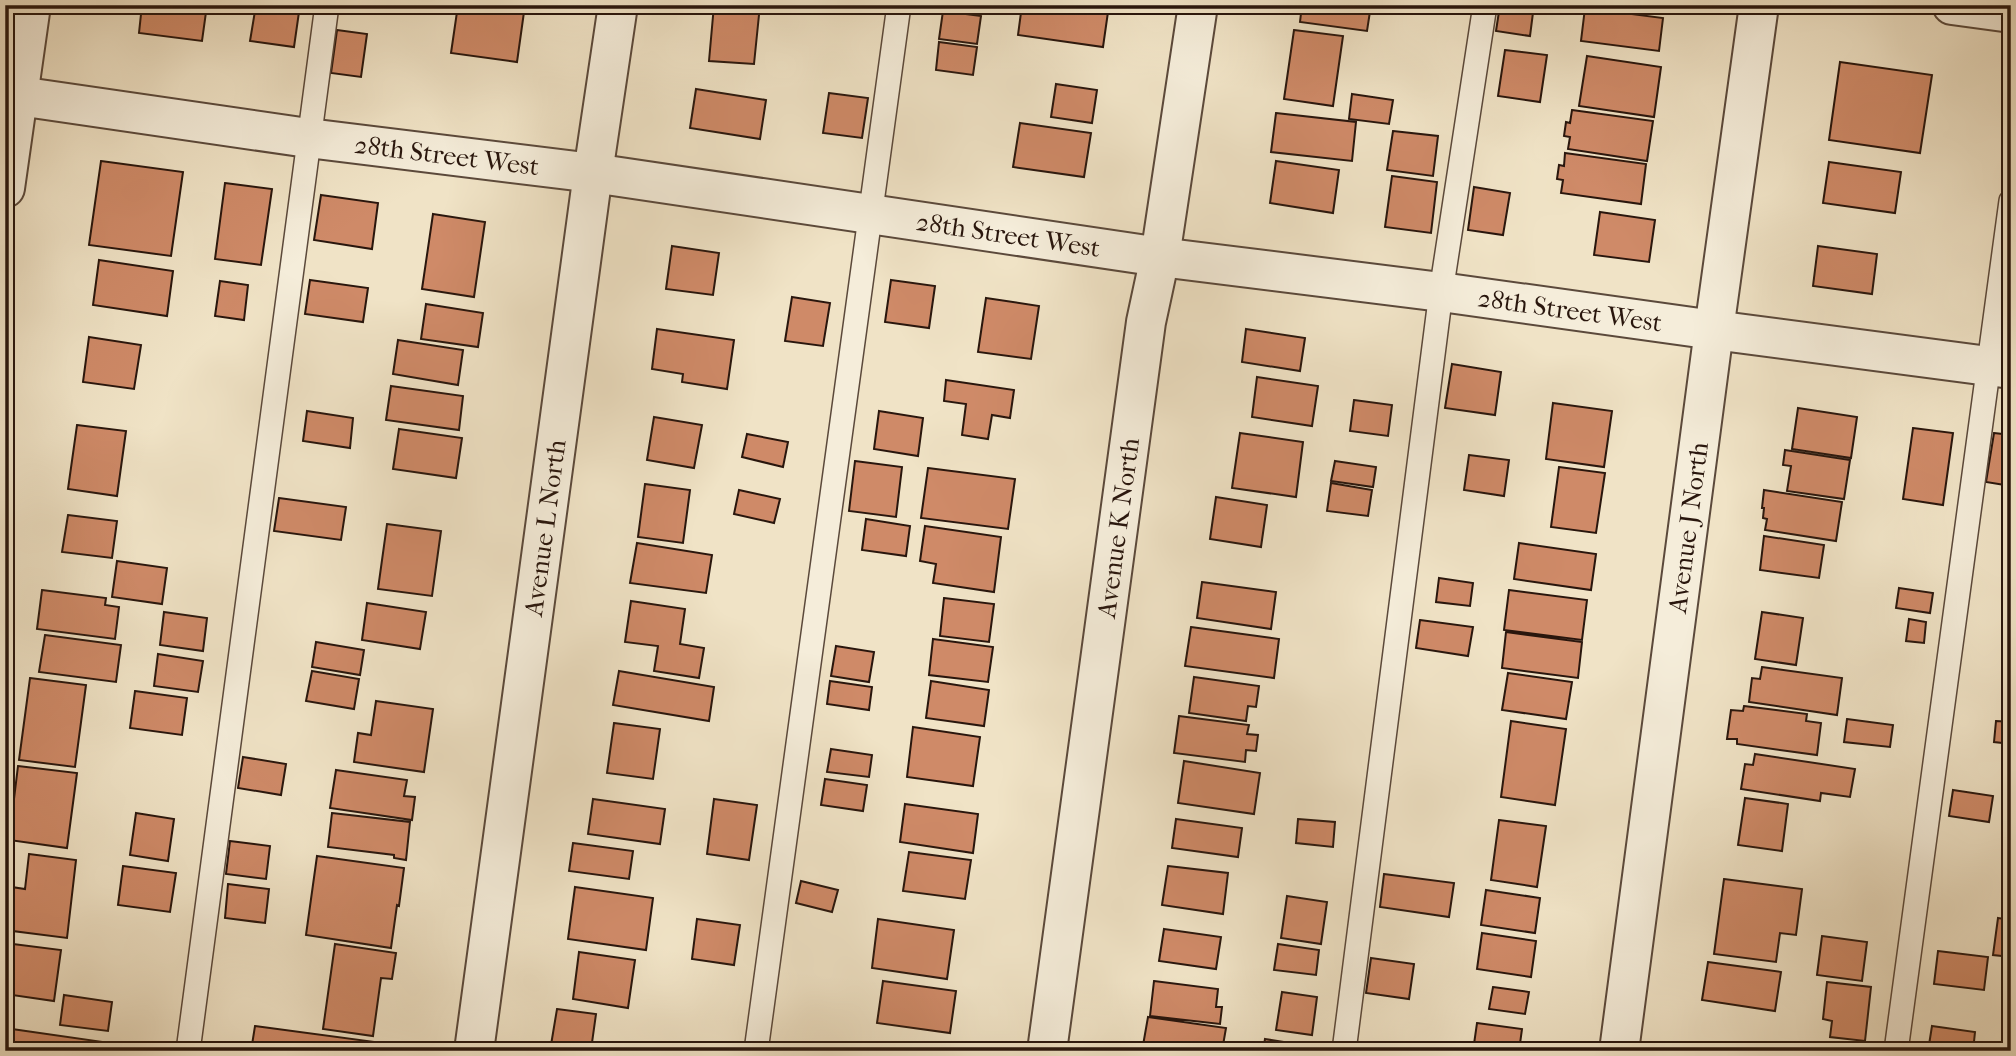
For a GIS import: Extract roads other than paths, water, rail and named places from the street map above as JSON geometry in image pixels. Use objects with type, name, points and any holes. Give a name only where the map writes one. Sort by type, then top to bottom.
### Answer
[{"type":"street","points":[[5,188],[12,95],[31,5]]},
{"type":"street","name":"Avenue L North","points":[[474,1051],[618,5]]},
{"type":"street","name":"Avenue K North","points":[[1047,1051],[1146,322],[1160,257],[1198,5]]},
{"type":"street","name":"Avenue J North","points":[[1619,1051],[1713,330],[1759,5]]},
{"type":"street","points":[[1952,5],[2011,13]]},
{"type":"street","name":"28th Street West","points":[[12,95],[308,138],[593,173],[1160,257],[1999,367]]},
{"type":"lane","points":[[188,1051],[327,5]]},
{"type":"lane","points":[[756,1051],[899,5]]},
{"type":"lane","points":[[1344,1051],[1441,292],[1485,5]]},
{"type":"lane","points":[[1896,1051],[1999,367],[2011,201]]}]
